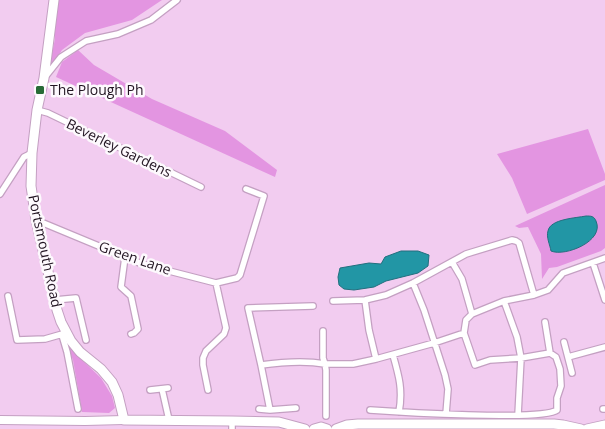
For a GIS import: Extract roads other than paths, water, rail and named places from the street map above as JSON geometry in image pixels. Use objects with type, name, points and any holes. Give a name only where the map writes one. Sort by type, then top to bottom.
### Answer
[{"type":"main road","name":"Portsmouth Road","points":[[54,0],[32,153],[31,186],[36,220],[64,334],[112,382],[118,395],[124,420]]},
{"type":"main road","points":[[0,420],[85,422],[124,420],[150,424],[169,420],[232,425],[279,422],[305,429]]},
{"type":"main road","points":[[336,429],[358,424],[563,425],[583,429],[605,425]]},
{"type":"main road","points":[[314,429],[321,426],[327,429]]},
{"type":"street","points":[[44,78],[61,57],[86,41],[118,34],[151,20],[177,0]]},
{"type":"street","name":"Beverley Gardens","points":[[37,110],[201,186]]},
{"type":"street","points":[[0,194],[24,157],[32,153]]},
{"type":"street","name":"Green Lane","points":[[36,220],[142,264],[216,282],[237,278],[245,263],[264,196],[246,189]]},
{"type":"street","points":[[333,301],[365,300],[386,295],[413,283],[466,254],[509,240],[516,241],[519,244],[534,295]]},
{"type":"street","points":[[125,256],[121,287],[131,296],[138,328],[131,334]]},
{"type":"street","points":[[370,410],[446,414],[542,415],[554,413],[557,410],[557,398],[561,386],[560,369],[556,357],[550,353],[521,358],[490,360],[474,365],[464,333],[466,320],[472,314],[504,302],[548,290],[563,272],[605,258]]},
{"type":"street","points":[[452,262],[462,279],[472,314]]},
{"type":"street","points":[[593,263],[605,300]]},
{"type":"street","points":[[208,390],[203,358],[206,352],[224,334],[226,328],[216,282]]},
{"type":"street","points":[[413,283],[424,310],[445,375],[448,389],[446,414]]},
{"type":"street","points":[[55,300],[76,298],[86,340]]},
{"type":"street","points":[[6,299],[17,340],[45,340],[64,334],[78,408]]},
{"type":"street","points":[[365,300],[368,330],[376,359]]},
{"type":"street","points":[[504,302],[517,337],[521,358],[518,415]]},
{"type":"street","points":[[270,410],[248,308],[313,306]]},
{"type":"street","points":[[545,322],[550,353]]},
{"type":"street","points":[[323,331],[323,358],[326,370],[326,416]]},
{"type":"street","points":[[261,365],[286,362],[353,364],[393,355],[464,333]]},
{"type":"street","points":[[564,342],[572,373]]},
{"type":"street","points":[[568,357],[605,347]]},
{"type":"street","points":[[393,355],[401,386],[402,400],[399,412]]},
{"type":"street","points":[[150,390],[165,388],[169,420]]},
{"type":"street","points":[[258,409],[296,408]]},
{"type":"water","points":[[586,216],[594,218],[597,228],[595,235],[589,241],[582,246],[565,252],[551,251],[547,236],[553,224]]},
{"type":"water","points":[[401,251],[418,251],[429,255],[428,266],[418,273],[386,281],[374,287],[354,290],[344,289],[339,285],[340,268],[369,263],[381,264],[385,257]]},
{"type":"place","name":"The Plough Ph","points":[[40,90]]}]
